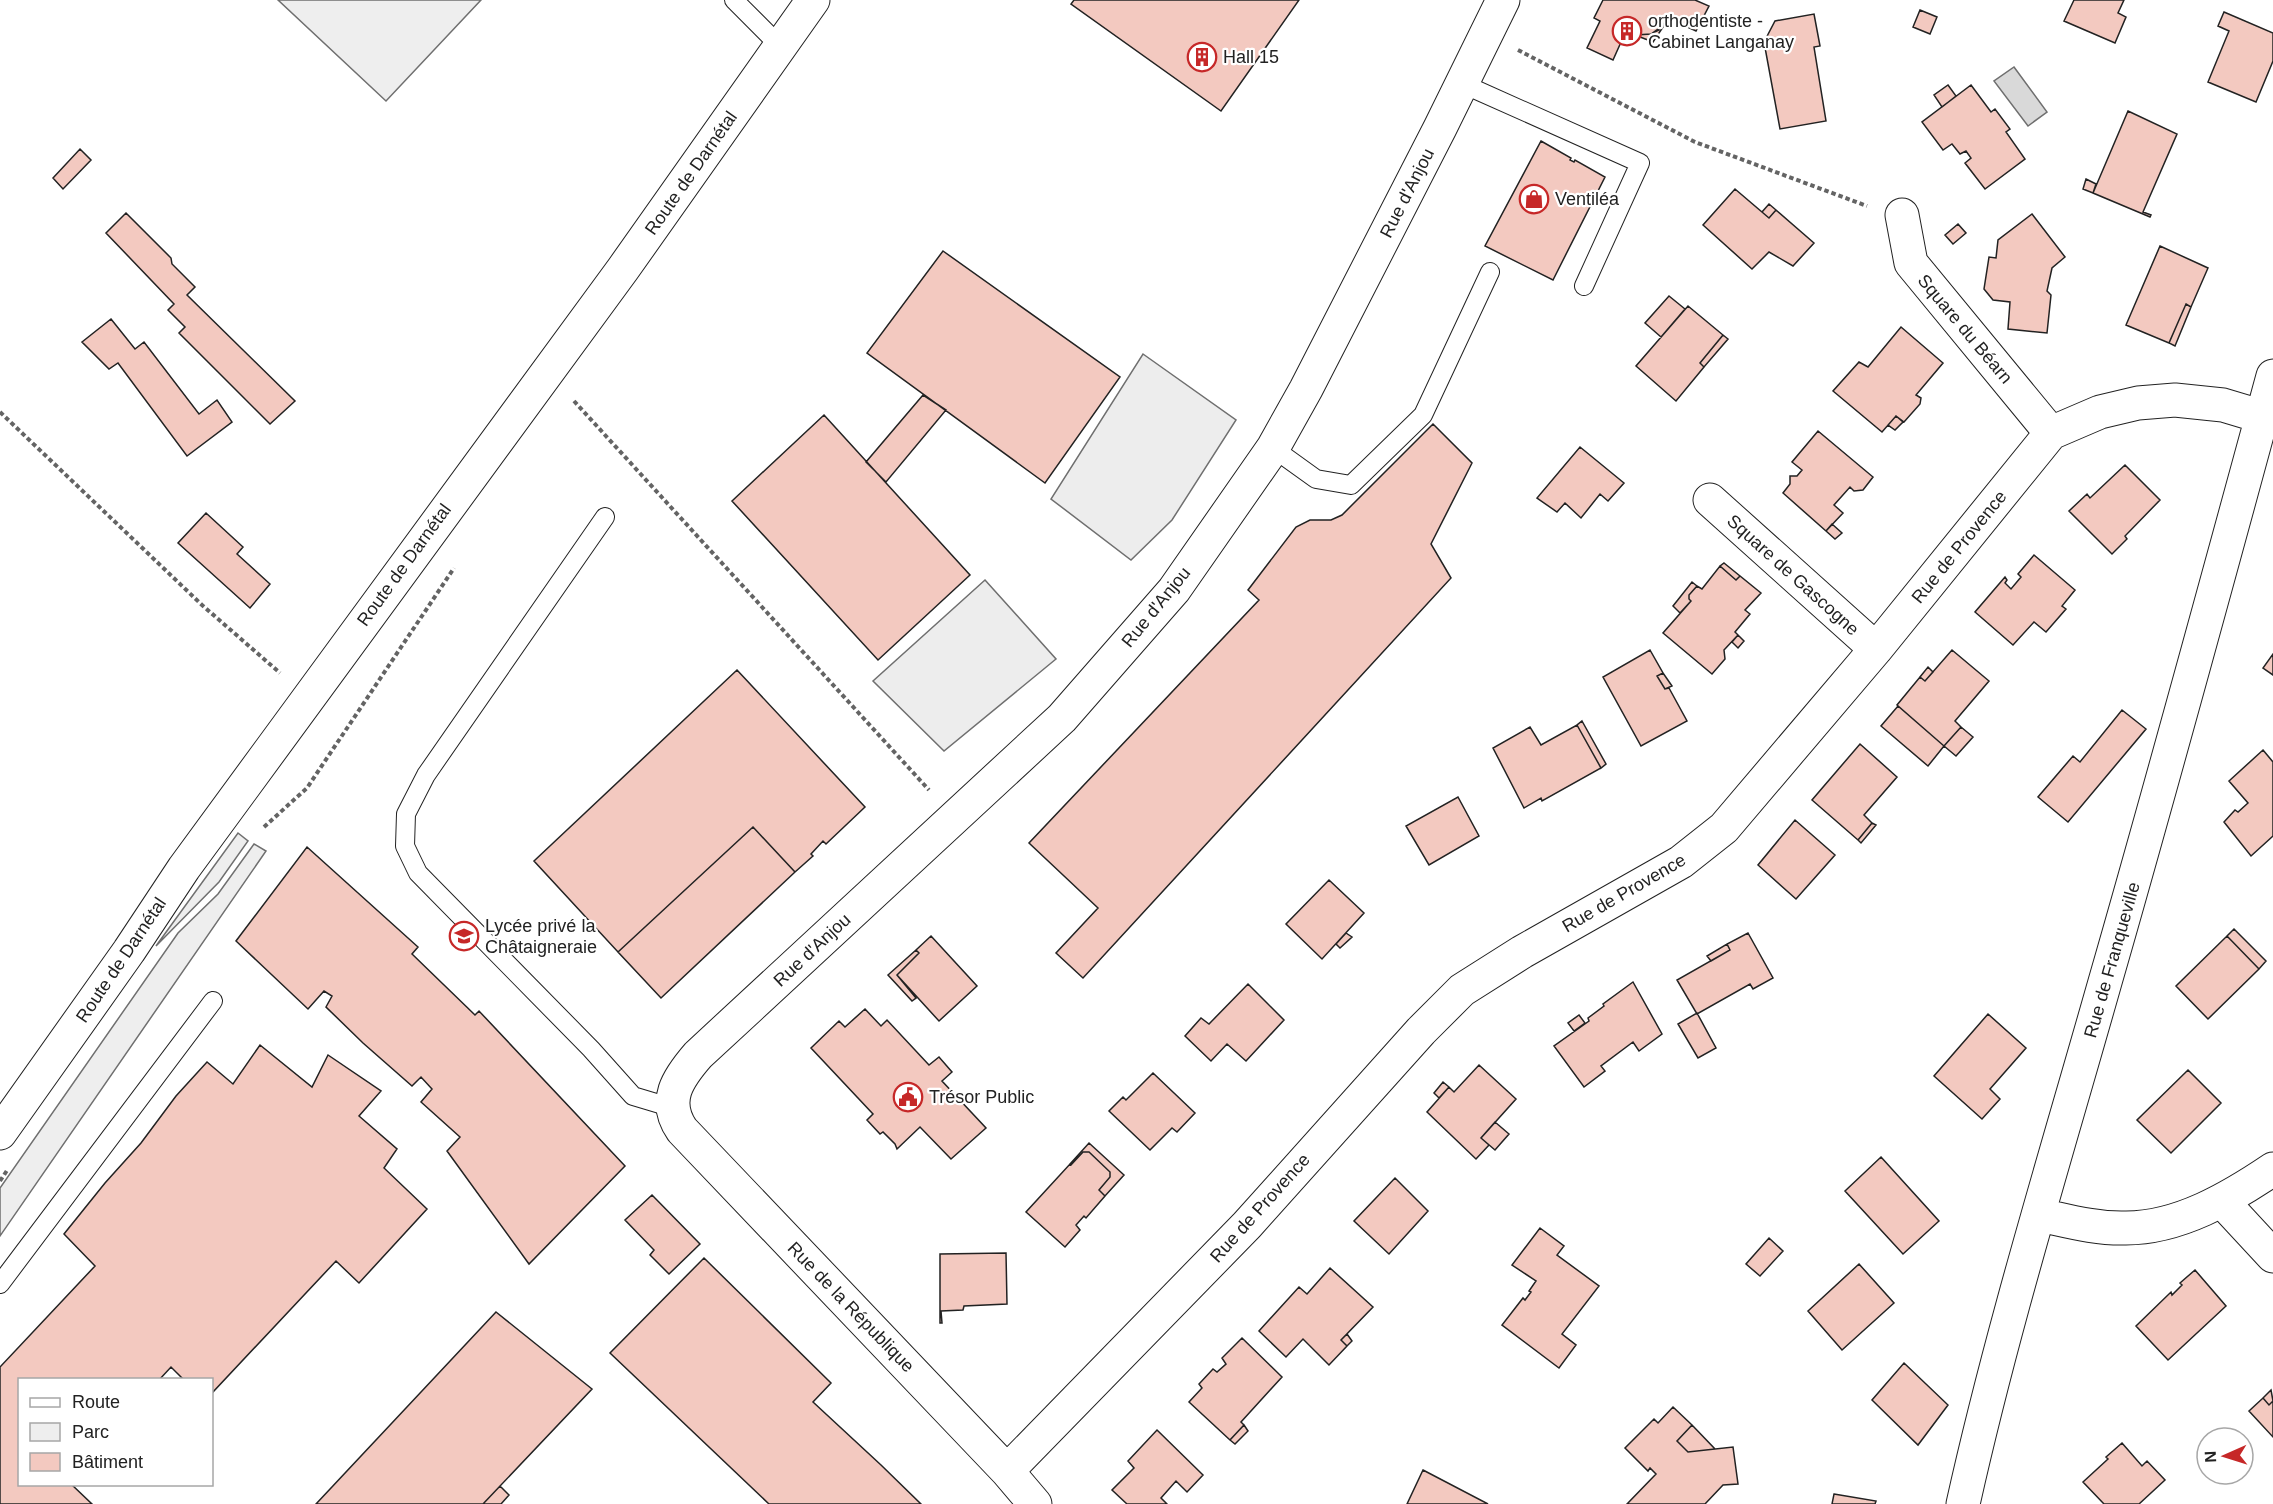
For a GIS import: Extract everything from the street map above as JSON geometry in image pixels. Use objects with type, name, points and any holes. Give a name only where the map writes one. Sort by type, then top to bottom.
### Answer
[{"type":"street","name":"Route de Darnétal","points":[[0,1133],[129,951],[184,868],[606,293],[813,0]]},
{"type":"street","name":"Rue d'Anjou","points":[[672,1108],[673,1098],[681,1077],[698,1055],[1062,718],[1174,590],[1273,448],[1306,389],[1463,84],[1503,0]]},
{"type":"street","name":"Square du Béarn","points":[[1902,215],[1911,263],[2051,433]]},
{"type":"street","name":"Rue de Franqueville","points":[[1963,1504],[1984,1415],[2267,418],[2273,376]]},
{"type":"street","name":"Rue de Provence","points":[[1007,1471],[1247,1225],[1388,1067],[1462,990],[1681,862],[1724,828],[1876,649],[2051,433],[2100,412],[2138,403],[2175,400],[2223,405],[2267,418]]},
{"type":"street","name":"Square de Gascogne","points":[[1710,500],[1876,649]]},
{"type":"street","name":"Rue de la République","points":[[672,1108],[674,1117],[682,1130],[1007,1471],[1035,1504]]},
{"type":"street","points":[[2040,1215],[2090,1226],[2126,1228],[2166,1223],[2222,1201],[2273,1169]]},
{"type":"street","points":[[2222,1201],[2273,1256]]},
{"type":"lane","points":[[734,0],[780,47]]},
{"type":"lane","points":[[1463,84],[1640,163],[1584,286]]},
{"type":"lane","points":[[1273,448],[1316,479],[1351,485],[1423,415],[1490,272]]},
{"type":"lane","points":[[605,517],[426,775],[406,814],[405,846],[418,873],[591,1049],[633,1096],[672,1108]]},
{"type":"lane","points":[[0,1284],[213,1001]]},
{"type":"path","points":[[1486,33],[1695,142],[1859,204],[1902,215]]},
{"type":"path","points":[[566,408],[572,399],[955,818]]},
{"type":"path","points":[[0,412],[202,605],[278,671],[304,702]]},
{"type":"path","points":[[227,810],[259,832],[307,788],[456,565]]},
{"type":"green space","points":[[278,0],[481,0],[386,101]]},
{"type":"green space","points":[[238,833],[248,841],[219,882],[156,946]]},
{"type":"green space","points":[[254,844],[266,851],[0,1236],[0,1188],[178,933],[218,894]]},
{"type":"shaded area","points":[[2014,67],[2047,112],[2028,126],[1994,81]]},
{"type":"shaded area","points":[[1143,354],[1236,420],[1172,520],[1131,560],[1051,499]]},
{"type":"shaded area","points":[[985,580],[1056,659],[944,751],[873,681]]},
{"type":"building","name":"Hall 15","points":[[1074,0],[1299,0],[1221,111],[1071,4]]},
{"type":"building","name":"orthodentiste - Cabinet Langanay","points":[[1603,0],[1695,0],[1709,6],[1696,31],[1668,18],[1659,30],[1651,34],[1635,35],[1626,31],[1613,60],[1587,48],[1600,21],[1594,18]]},
{"type":"building","points":[[2074,0],[2124,0],[2118,13],[2126,17],[2115,43],[2064,21]]},
{"type":"building","points":[[1920,10],[1937,17],[1930,34],[1913,27]]},
{"type":"building","points":[[2224,12],[2273,33],[2273,61],[2256,102],[2208,82],[2229,31],[2218,26]]},
{"type":"building","points":[[1814,14],[1820,46],[1814,47],[1826,121],[1780,129],[1764,42],[1775,21]]},
{"type":"building","points":[[1665,24],[1653,42],[1635,35],[1651,34]]},
{"type":"building","points":[[1948,85],[1956,96],[1942,107],[1934,95]]},
{"type":"building","points":[[1971,85],[1991,112],[1995,109],[2010,129],[2006,132],[2025,159],[1985,189],[1965,163],[1971,158],[1966,151],[1960,154],[1952,144],[1943,150],[1922,122]]},
{"type":"building","points":[[2128,111],[2177,134],[2143,212],[2151,215],[2150,217],[2093,193]]},
{"type":"building","points":[[1541,141],[1571,158],[1570,160],[1574,162],[1575,160],[1605,177],[1553,280],[1485,246]]},
{"type":"building","points":[[80,149],[91,160],[63,189],[53,178]]},
{"type":"building","points":[[2086,179],[2096,184],[2093,193],[2083,189]]},
{"type":"building","points":[[1735,189],[1769,218],[1776,210],[1814,243],[1793,266],[1769,252],[1752,269],[1703,225]]},
{"type":"building","points":[[1769,204],[1776,210],[1769,218],[1762,212]]},
{"type":"building","points":[[126,213],[171,258],[172,264],[195,287],[187,295],[295,401],[270,424],[179,333],[185,327],[168,310],[174,304],[106,233]]},
{"type":"building","points":[[2032,214],[2065,257],[2052,268],[2047,291],[2051,295],[2047,333],[2008,329],[2010,302],[1993,300],[1984,289],[1989,257],[1996,258],[1998,240]]},
{"type":"building","points":[[1958,224],[1966,233],[1953,244],[1945,235]]},
{"type":"building","points":[[2160,246],[2208,268],[2191,307],[2186,304],[2169,343],[2126,325]]},
{"type":"building","points":[[943,251],[1120,377],[1045,483],[867,353]]},
{"type":"building","points":[[1669,296],[1685,309],[1661,337],[1645,323]]},
{"type":"building","points":[[2186,304],[2191,307],[2175,346],[2169,343]]},
{"type":"building","points":[[1688,306],[1723,335],[1700,363],[1704,367],[1676,401],[1636,366]]},
{"type":"building","points":[[111,319],[135,349],[144,342],[199,414],[217,400],[232,422],[187,456],[118,363],[109,369],[82,342]]},
{"type":"building","points":[[1901,327],[1943,363],[1916,395],[1921,398],[1920,404],[1904,422],[1896,416],[1882,432],[1833,391],[1859,362],[1868,367]]},
{"type":"building","points":[[1723,335],[1728,339],[1704,367],[1700,363]]},
{"type":"building","points":[[923,395],[946,410],[886,482],[866,462]]},
{"type":"building","points":[[824,415],[970,575],[878,660],[732,501]]},
{"type":"building","points":[[1896,416],[1903,422],[1895,430],[1888,425]]},
{"type":"building","points":[[1433,424],[1472,463],[1431,544],[1451,578],[1083,978],[1056,953],[1098,908],[1029,843],[1259,600],[1248,590],[1296,527],[1310,520],[1331,520],[1342,515]]},
{"type":"building","points":[[1818,431],[1873,477],[1863,490],[1854,491],[1850,487],[1834,505],[1843,513],[1826,531],[1783,493],[1790,484],[1790,476],[1797,476],[1802,470],[1792,462]]},
{"type":"building","points":[[1580,447],[1624,483],[1608,501],[1600,494],[1581,518],[1565,503],[1557,512],[1537,498]]},
{"type":"building","points":[[2125,465],[2160,500],[2125,536],[2127,539],[2112,554],[2069,511],[2087,494],[2090,498]]},
{"type":"building","points":[[206,513],[243,547],[237,554],[270,584],[250,608],[178,543]]},
{"type":"building","points":[[1832,524],[1842,533],[1835,539],[1826,531]]},
{"type":"building","points":[[2034,555],[2075,590],[2062,606],[2066,609],[2046,632],[2034,622],[2013,645],[1975,612],[2005,577],[2007,580],[2005,583],[2011,589],[2021,577],[2018,574]]},
{"type":"building","points":[[1724,563],[1740,576],[1736,580],[1720,566]]},
{"type":"building","points":[[1720,566],[1736,580],[1740,576],[1761,593],[1745,610],[1750,614],[1735,632],[1738,635],[1724,650],[1725,659],[1712,674],[1663,633],[1691,601],[1689,595],[1697,586],[1702,589]]},
{"type":"building","points":[[1692,582],[1697,586],[1689,595],[1691,601],[1680,613],[1673,606]]},
{"type":"building","points":[[1738,635],[1744,641],[1738,648],[1732,642]]},
{"type":"building","points":[[1650,650],[1663,673],[1657,676],[1665,689],[1669,688],[1687,721],[1641,746],[1603,677]]},
{"type":"building","points":[[1952,650],[1989,681],[1955,721],[1961,727],[1944,746],[1897,705],[1920,677],[1925,681]]},
{"type":"building","points":[[2273,654],[2273,675],[2263,668]]},
{"type":"building","points":[[1928,667],[1933,672],[1925,681],[1920,677]]},
{"type":"building","points":[[737,670],[865,807],[826,844],[823,841],[811,854],[813,856],[795,872],[753,827],[618,952],[534,861]]},
{"type":"building","points":[[1663,673],[1672,686],[1665,689],[1657,676]]},
{"type":"building","points":[[1898,706],[1944,746],[1928,766],[1881,726]]},
{"type":"building","points":[[2122,710],[2146,729],[2068,822],[2038,797],[2073,756],[2080,762]]},
{"type":"building","points":[[1582,721],[1606,764],[1601,768],[1577,725]]},
{"type":"building","points":[[1577,725],[1601,768],[1542,801],[1541,798],[1524,808],[1493,748],[1530,727],[1541,745]]},
{"type":"building","points":[[1961,727],[1973,737],[1956,756],[1944,746]]},
{"type":"building","points":[[1860,744],[1897,777],[1864,815],[1872,823],[1858,840],[1812,800]]},
{"type":"building","points":[[2263,750],[2273,762],[2273,836],[2251,856],[2224,822],[2235,810],[2238,812],[2248,803],[2229,781]]},
{"type":"building","points":[[1458,797],[1479,836],[1429,865],[1406,826]]},
{"type":"building","points":[[1795,820],[1835,855],[1796,899],[1758,865]]},
{"type":"building","points":[[1872,823],[1876,825],[1861,843],[1858,840]]},
{"type":"building","points":[[753,827],[795,872],[661,998],[618,952]]},
{"type":"building","points":[[307,847],[418,947],[412,954],[475,1015],[479,1011],[625,1166],[529,1264],[447,1151],[460,1137],[421,1102],[432,1089],[421,1077],[412,1086],[363,1043],[326,1007],[332,996],[324,991],[308,1009],[236,941]]},
{"type":"building","points":[[1329,880],[1364,913],[1322,959],[1286,924]]},
{"type":"building","points":[[2234,929],[2266,961],[2259,969],[2227,936]]},
{"type":"building","points":[[1346,933],[1352,937],[1340,948],[1336,944]]},
{"type":"building","points":[[1748,933],[1773,978],[1753,989],[1750,984],[1697,1014],[1677,980],[1730,950],[1727,944]]},
{"type":"building","points":[[931,936],[977,986],[939,1021],[897,975],[919,953],[916,950]]},
{"type":"building","points":[[2227,936],[2259,969],[2208,1019],[2176,986]]},
{"type":"building","points":[[1727,944],[1730,950],[1711,961],[1707,956]]},
{"type":"building","points":[[916,950],[919,953],[897,975],[916,998],[912,1001],[888,975]]},
{"type":"building","points":[[1633,982],[1662,1034],[1639,1051],[1633,1042],[1601,1066],[1605,1071],[1584,1087],[1554,1046],[1589,1021],[1588,1018],[1604,1006],[1603,1004]]},
{"type":"building","points":[[1248,984],[1284,1020],[1246,1061],[1227,1044],[1211,1061],[1185,1036],[1201,1018],[1209,1024]]},
{"type":"building","name":"Trésor Public","points":[[865,1009],[881,1026],[887,1020],[929,1065],[939,1057],[952,1072],[942,1081],[986,1128],[951,1159],[920,1127],[897,1149],[883,1132],[880,1134],[867,1120],[873,1114],[811,1048],[839,1021],[845,1027]]},
{"type":"building","points":[[1697,1013],[1716,1048],[1698,1058],[1678,1024]]},
{"type":"building","points":[[1988,1014],[2026,1048],[1990,1089],[2000,1099],[1982,1119],[1934,1076]]},
{"type":"building","points":[[1579,1015],[1585,1023],[1574,1031],[1568,1023]]},
{"type":"building","points":[[260,1045],[312,1087],[328,1055],[381,1091],[359,1116],[397,1149],[384,1168],[427,1209],[359,1283],[336,1261],[213,1392],[213,1378],[182,1378],[171,1367],[161,1378],[18,1378],[18,1486],[73,1486],[92,1504],[0,1504],[0,1367],[95,1266],[64,1234],[141,1143],[176,1096],[207,1062],[233,1084]]},
{"type":"building","points":[[1479,1065],[1516,1099],[1481,1138],[1489,1145],[1476,1159],[1427,1112],[1449,1087],[1454,1092]]},
{"type":"building","points":[[2188,1070],[2221,1103],[2171,1153],[2137,1120]]},
{"type":"building","points":[[1153,1073],[1195,1113],[1177,1132],[1172,1128],[1150,1150],[1109,1111],[1123,1097],[1126,1100]]},
{"type":"building","points":[[1443,1082],[1449,1087],[1439,1098],[1434,1093]]},
{"type":"building","points":[[1495,1122],[1509,1134],[1495,1150],[1481,1138]]},
{"type":"building","points":[[1089,1143],[1124,1175],[1105,1196],[1099,1190],[1110,1177],[1110,1172],[1089,1152],[1083,1152],[1070,1164]]},
{"type":"building","points":[[1083,1152],[1089,1152],[1110,1172],[1110,1177],[1099,1190],[1105,1196],[1086,1218],[1084,1216],[1076,1225],[1080,1230],[1065,1247],[1026,1212]]},
{"type":"building","points":[[1881,1157],[1939,1221],[1903,1254],[1845,1191]]},
{"type":"building","points":[[1395,1178],[1428,1211],[1389,1254],[1354,1221]]},
{"type":"building","points":[[652,1195],[700,1244],[669,1274],[650,1255],[654,1250],[625,1220]]},
{"type":"building","points":[[1540,1228],[1564,1246],[1557,1255],[1599,1286],[1562,1334],[1576,1345],[1559,1368],[1502,1325],[1523,1298],[1525,1300],[1536,1281],[1512,1265]]},
{"type":"building","points":[[1769,1238],[1783,1251],[1760,1276],[1746,1264]]},
{"type":"building","points":[[1006,1253],[1007,1304],[964,1306],[963,1310],[941,1311],[942,1323],[940,1323],[940,1254]]},
{"type":"building","points":[[704,1258],[831,1383],[813,1402],[921,1504],[769,1504],[610,1353]]},
{"type":"building","points":[[1859,1264],[1894,1303],[1842,1350],[1808,1311]]},
{"type":"building","points":[[1330,1268],[1373,1307],[1341,1340],[1347,1346],[1329,1365],[1303,1339],[1286,1357],[1259,1331],[1299,1287],[1307,1294]]},
{"type":"building","points":[[2195,1270],[2226,1306],[2168,1360],[2136,1326],[2171,1292],[2172,1295],[2182,1285],[2180,1283]]},
{"type":"building","points":[[496,1312],[592,1389],[483,1504],[316,1504]]},
{"type":"building","points":[[1347,1334],[1352,1341],[1347,1346],[1341,1340]]},
{"type":"building","points":[[1242,1338],[1282,1377],[1241,1422],[1244,1425],[1230,1440],[1189,1402],[1202,1388],[1199,1384],[1213,1369],[1217,1372],[1226,1364],[1222,1358]]},
{"type":"building","points":[[1904,1363],[1948,1405],[1918,1445],[1872,1400]]},
{"type":"building","points":[[2271,1390],[2273,1401],[2269,1405],[2263,1398]]},
{"type":"building","points":[[2263,1398],[2269,1405],[2273,1401],[2273,1437],[2249,1411]]},
{"type":"building","points":[[1673,1407],[1692,1425],[1677,1441],[1688,1452],[1733,1447],[1738,1484],[1723,1485],[1705,1504],[1627,1504],[1656,1474],[1650,1468],[1648,1471],[1625,1448],[1654,1419],[1658,1423]]},
{"type":"building","points":[[1244,1425],[1248,1431],[1235,1444],[1230,1440]]},
{"type":"building","points":[[1692,1425],[1715,1449],[1688,1452],[1677,1441]]},
{"type":"building","points":[[1157,1430],[1203,1475],[1187,1492],[1176,1481],[1161,1498],[1167,1504],[1127,1504],[1112,1490],[1134,1468],[1128,1461]]},
{"type":"building","points":[[2122,1443],[2142,1466],[2147,1461],[2165,1480],[2139,1504],[2104,1504],[2083,1482]]},
{"type":"building","points":[[1423,1470],[1488,1504],[1407,1504]]},
{"type":"building","points":[[500,1486],[509,1495],[501,1504],[483,1504]]},
{"type":"building","points":[[1834,1494],[1876,1501],[1875,1504],[1832,1504]]},
{"type":"place","name":"orthodentiste - Cabinet Langanay","points":[[1627,31]]},
{"type":"place","name":"Hall 15","points":[[1202,57]]},
{"type":"place","name":"Ventiléa","points":[[1534,199]]},
{"type":"place","name":"Lycée privé la Châtaigneraie","points":[[464,936]]},
{"type":"place","name":"Trésor Public","points":[[908,1097]]}]
